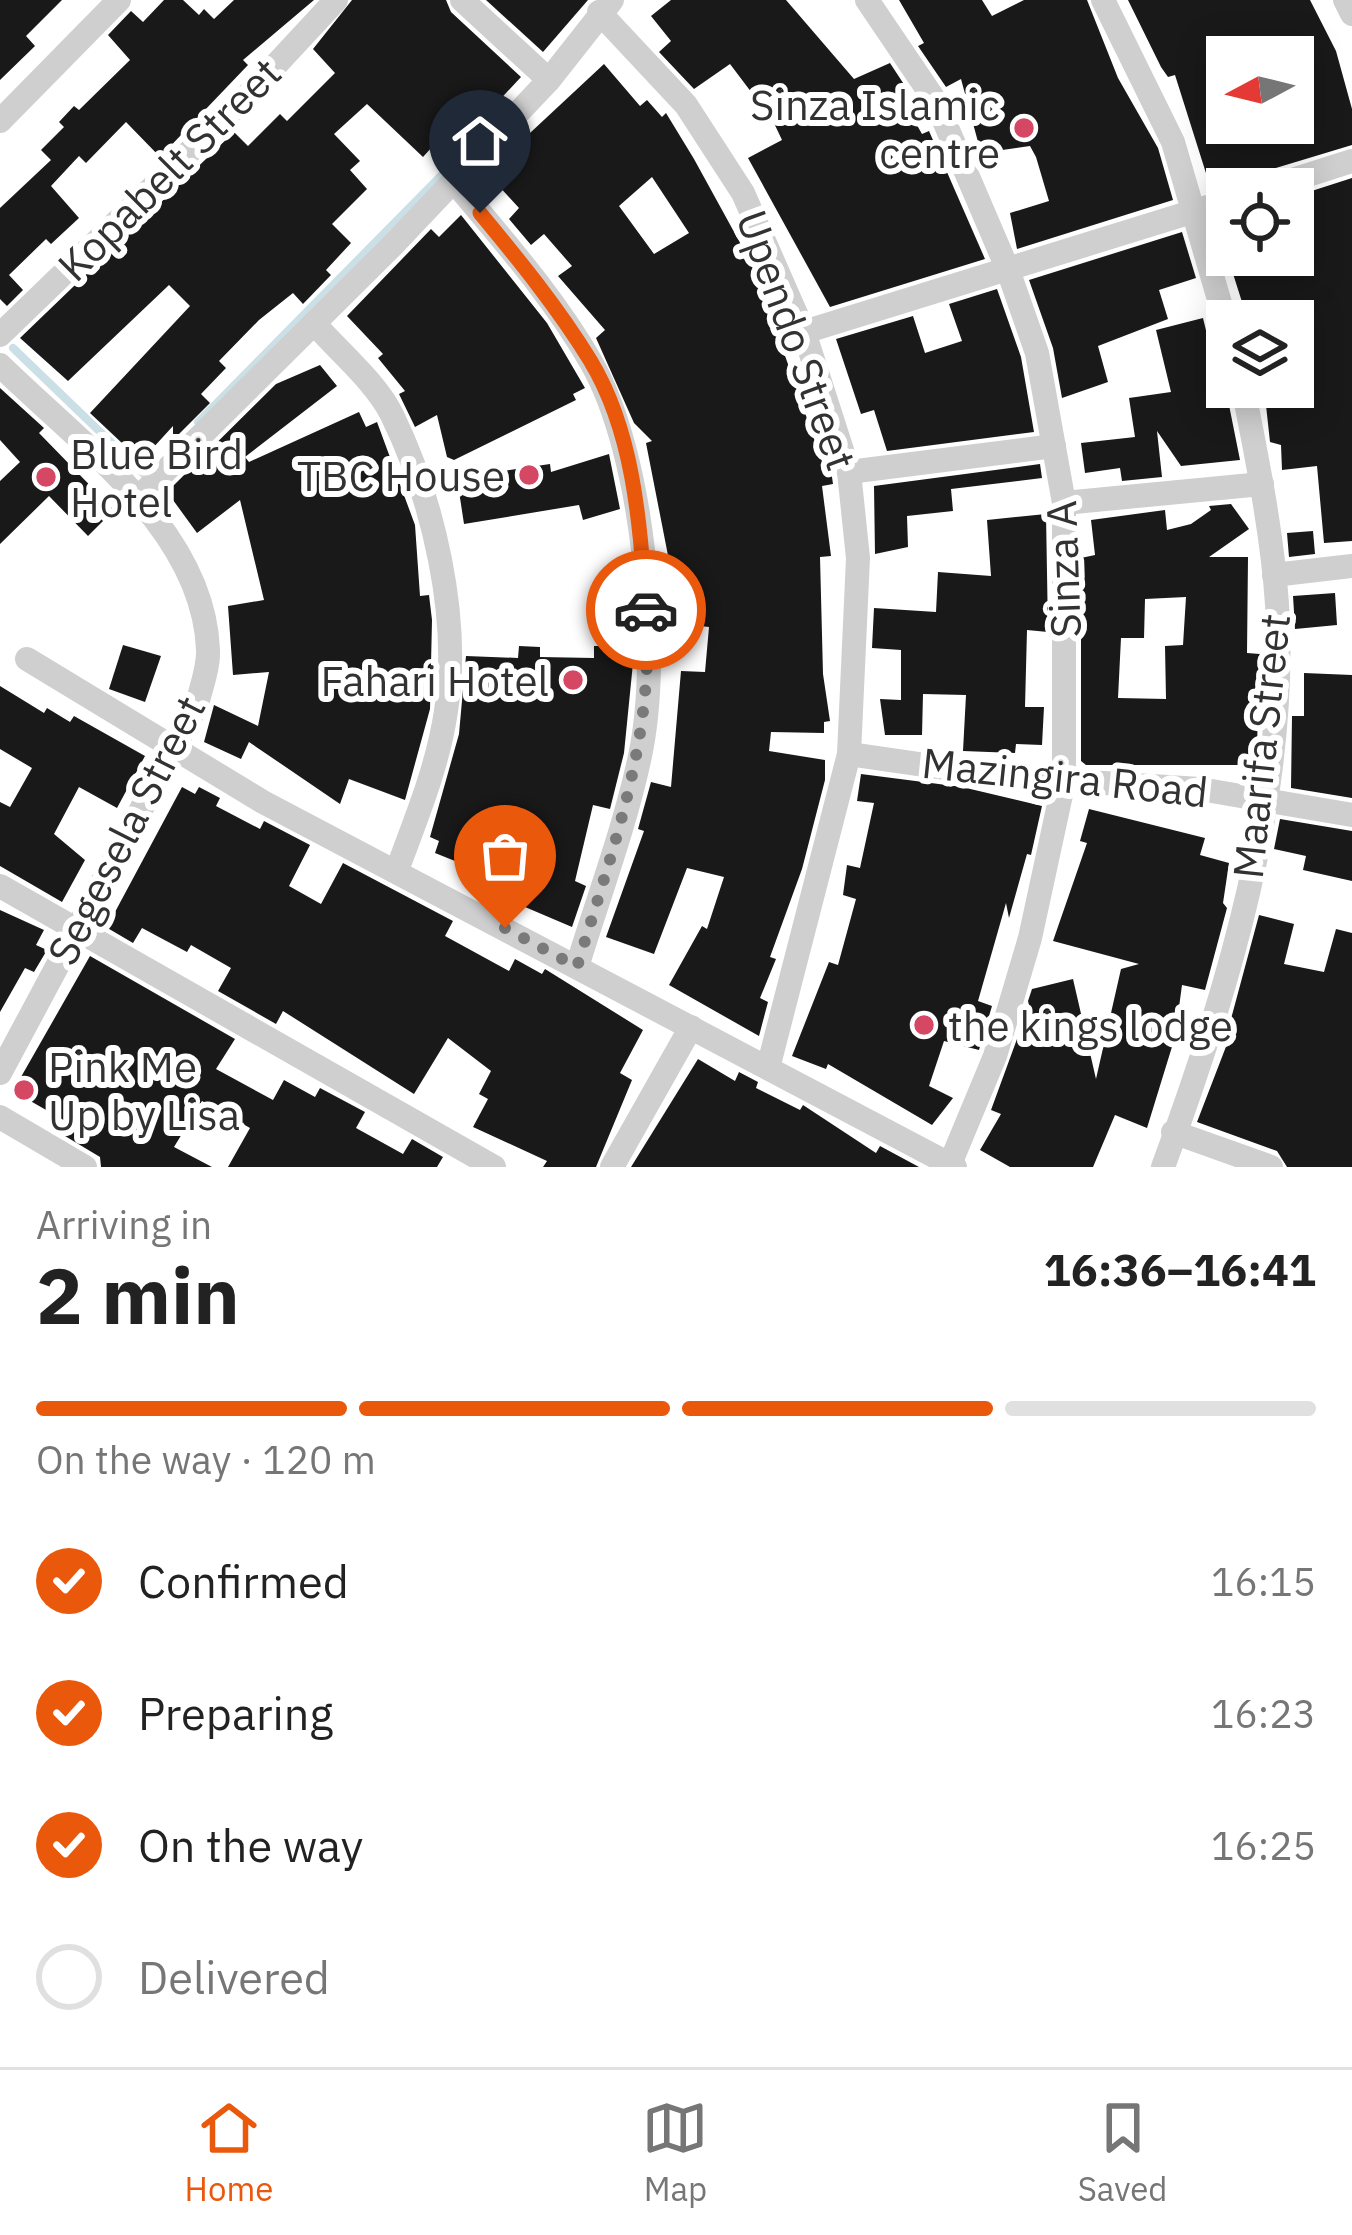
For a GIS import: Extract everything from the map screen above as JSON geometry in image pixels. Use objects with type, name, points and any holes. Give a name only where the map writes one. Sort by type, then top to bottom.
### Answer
[{"type":"street","points":[[0,122],[119,0]]},
{"type":"street","name":"Kopabelt Street","points":[[0,334],[246,97],[336,0]]},
{"type":"street","points":[[462,0],[549,80]]},
{"type":"street","name":"Sinza A","points":[[867,0],[936,102],[1008,270],[1037,353],[1064,503],[1064,781],[1030,938],[995,1055],[952,1166]]},
{"type":"street","points":[[1103,0],[1173,142],[1219,300]]},
{"type":"street","points":[[1345,0],[1352,14]]},
{"type":"street","points":[[136,500],[549,80],[605,6]]},
{"type":"street","name":"Upendo Street","points":[[605,6],[714,143],[771,248],[849,472],[858,558],[849,754],[768,1068]]},
{"type":"street","points":[[1314,173],[1352,160]]},
{"type":"street","points":[[453,179],[534,279],[592,364],[622,435],[638,515],[648,671],[640,756],[577,967]]},
{"type":"street","points":[[804,332],[1206,208]]},
{"type":"street","points":[[314,323],[390,411],[423,500],[444,592],[449,656],[446,711],[424,799],[398,870]]},
{"type":"street","name":"Segesela Street","points":[[0,365],[136,500],[189,568],[204,618],[208,654],[197,705],[0,1073]]},
{"type":"street","name":"Maarifa Street","points":[[1163,1167],[1211,1032],[1251,875],[1264,798],[1275,691],[1274,575],[1248,408]]},
{"type":"street","points":[[849,472],[1054,446]]},
{"type":"street","points":[[1064,503],[1262,484]]},
{"type":"street","points":[[1274,575],[1352,566]]},
{"type":"street","points":[[27,658],[263,802],[952,1166]]},
{"type":"street","name":"Mazingira Road","points":[[849,754],[1064,781],[1264,798],[1352,815]]},
{"type":"street","points":[[0,886],[494,1167]]},
{"type":"street","points":[[612,1167],[691,1027]]},
{"type":"street","points":[[0,1117],[85,1167]]},
{"type":"street","points":[[1173,1132],[1271,1167]]},
{"type":"building","points":[[0,0],[62,0],[26,36],[35,46],[0,80]]},
{"type":"building","points":[[164,0],[183,0],[199,15],[204,9],[214,19],[234,0],[314,0],[243,60],[248,65],[160,157],[126,122],[86,163],[79,156],[51,186],[79,218],[51,244],[46,239],[9,275],[23,290],[7,306],[0,299],[0,208],[51,160],[41,150],[64,127],[59,122],[74,106],[79,110],[130,60],[108,35],[131,11],[143,22]]},
{"type":"building","points":[[352,0],[446,0],[451,12],[521,77],[492,108],[486,102],[456,133],[450,127],[423,157],[367,104],[334,134],[360,161],[350,170],[367,189],[332,224],[351,243],[326,270],[331,275],[303,304],[293,293],[219,361],[226,368],[201,394],[210,403],[173,440],[173,426],[141,461],[90,413],[190,306],[169,285],[68,381],[20,338],[234,132],[248,146],[280,114],[287,121],[335,73],[313,49]]},
{"type":"building","points":[[486,0],[588,0],[543,52]]},
{"type":"building","points":[[671,0],[786,0],[854,79],[890,63],[909,92],[901,97],[922,134],[929,131],[985,259],[830,307],[748,158],[782,140],[773,121],[730,64],[694,89],[659,52],[671,41],[651,16]]},
{"type":"building","points":[[899,0],[982,0],[992,16],[1024,0],[1087,0],[1118,78],[1158,148],[1173,200],[1017,249],[1010,213],[1049,201],[1036,157],[1030,146],[981,153],[961,79],[946,87],[918,46],[924,43]]},
{"type":"building","points":[[1128,0],[1310,0],[1336,51],[1352,109],[1352,145],[1276,168],[1206,168],[1206,173],[1175,75],[1168,77]]},
{"type":"building","points":[[604,64],[640,106],[647,100],[662,117],[666,113],[755,270],[824,467],[831,470],[833,484],[822,486],[831,556],[820,557],[823,674],[830,721],[824,722],[824,733],[771,732],[769,751],[825,760],[825,780],[802,869],[770,957],[776,959],[760,998],[768,1002],[759,1036],[669,985],[702,926],[707,929],[724,877],[687,868],[654,954],[606,937],[644,831],[638,829],[651,782],[671,787],[681,671],[705,672],[709,627],[665,622],[666,581],[673,581],[646,443],[652,441],[634,423],[596,338],[605,330],[558,276],[572,266],[544,234],[531,245],[509,219],[519,208],[487,173]],"holes":[[[652,177],[689,233],[654,254],[619,206]]]},
{"type":"building","points":[[1352,178],[1352,541],[1324,543],[1317,466],[1282,470],[1281,445],[1270,442],[1266,408],[1314,408],[1314,300],[1241,300],[1234,276],[1314,276],[1314,190]]},
{"type":"building","points":[[461,215],[547,323],[585,388],[573,394],[576,400],[454,460],[447,457],[437,415],[415,427],[399,394],[405,391],[378,358],[383,354],[347,316],[431,229],[439,237]]},
{"type":"building","points":[[1182,232],[1196,278],[1159,290],[1168,319],[1098,346],[1108,382],[1062,398],[1053,348],[1029,280]]},
{"type":"building","points":[[997,289],[1021,357],[1034,432],[887,451],[874,410],[861,414],[836,339],[913,316],[925,353],[962,341],[949,304]]},
{"type":"building","points":[[1203,318],[1206,408],[1230,408],[1240,460],[1181,466],[1157,431],[1162,477],[1122,481],[1120,468],[1085,473],[1081,443],[1135,437],[1129,398],[1171,392],[1156,330]]},
{"type":"building","points":[[320,365],[337,386],[245,457],[249,462],[359,412],[366,427],[377,422],[415,525],[420,596],[429,595],[432,620],[430,709],[405,800],[349,779],[340,804],[249,742],[241,759],[204,742],[214,705],[258,726],[269,672],[233,675],[228,606],[264,600],[240,500],[197,533],[173,500],[173,486],[276,384]]},
{"type":"building","points":[[0,388],[44,428],[39,433],[114,510],[88,536],[49,496],[0,544],[0,481],[20,462],[0,440]]},
{"type":"building","points":[[609,454],[620,509],[583,520],[579,505],[464,524],[457,478],[550,464],[551,472]]},
{"type":"building","points":[[1040,464],[1042,478],[951,489],[953,511],[907,516],[908,547],[875,554],[874,486]]},
{"type":"building","points":[[1231,504],[1249,529],[1209,557],[1248,557],[1247,653],[1260,654],[1257,745],[1249,748],[1248,765],[1086,765],[1081,761],[1081,558],[1095,555],[1091,520],[1165,510],[1167,530],[1191,524],[1211,510],[1209,506]],"holes":[[[1186,597],[1183,645],[1165,646],[1166,699],[1118,698],[1121,638],[1144,638],[1145,599]]]},
{"type":"building","points":[[1046,514],[1048,632],[1027,630],[1025,707],[1044,707],[1042,745],[1016,744],[1015,753],[963,751],[966,695],[923,694],[922,735],[885,735],[880,699],[901,700],[901,650],[872,648],[874,608],[936,612],[938,572],[991,576],[987,520]]},
{"type":"building","points":[[1313,531],[1315,554],[1289,557],[1287,533]]},
{"type":"building","points":[[1335,593],[1337,625],[1295,629],[1293,596]]},
{"type":"building","points":[[123,645],[161,656],[145,702],[109,689]]},
{"type":"building","points":[[519,646],[540,647],[540,657],[594,658],[594,646],[621,646],[621,662],[633,663],[624,753],[610,809],[593,805],[575,881],[586,886],[572,927],[469,883],[475,869],[435,853],[439,841],[430,837],[459,734],[466,656],[518,658]]},
{"type":"building","points":[[1304,673],[1352,675],[1352,798],[1291,788],[1292,716],[1304,716]]},
{"type":"building","points":[[0,686],[44,713],[47,708],[70,722],[74,716],[145,756],[117,808],[79,787],[54,834],[85,860],[62,902],[0,866],[0,802],[10,807],[32,768],[0,749]]},
{"type":"building","points":[[861,774],[962,787],[1042,806],[1031,855],[1027,854],[1009,918],[1006,903],[978,1001],[992,1006],[979,1050],[944,1041],[929,1086],[953,1098],[932,1125],[828,1064],[826,1069],[792,1056],[829,962],[838,965],[856,899],[843,895],[847,865],[860,868],[874,803],[857,801]]},
{"type":"building","points":[[182,787],[195,794],[199,787],[220,798],[216,806],[260,829],[264,821],[310,845],[289,886],[321,904],[343,863],[453,921],[445,936],[509,971],[515,959],[542,974],[545,969],[643,1030],[620,1073],[632,1080],[596,1167],[543,1167],[547,1161],[473,1127],[488,1099],[479,1094],[491,1071],[448,1038],[414,1094],[283,1011],[276,1024],[218,991],[231,968],[191,945],[187,952],[142,928],[133,943],[99,923],[107,907],[115,912]]},
{"type":"building","points":[[1089,809],[1205,838],[1200,855],[1229,863],[1223,903],[1227,908],[1205,990],[1182,985],[1175,1037],[1147,1128],[1115,1115],[1093,1167],[1010,1167],[980,1150],[1001,1114],[991,1110],[1017,1039],[1039,1047],[1028,1001],[1032,989],[1073,979],[1096,1079],[1121,969],[1139,964],[1053,941],[1087,843],[1080,841]]},
{"type":"building","points":[[1280,819],[1352,831],[1352,881],[1303,870],[1306,856],[1274,849]]},
{"type":"building","points":[[0,910],[44,930],[36,945],[47,950],[34,972],[25,968],[0,1012]]},
{"type":"building","points":[[1259,915],[1294,924],[1284,964],[1324,972],[1336,929],[1352,933],[1352,1167],[1287,1167],[1277,1151],[1197,1122],[1232,1031],[1228,1030]]},
{"type":"building","points":[[90,956],[235,1039],[216,1069],[273,1100],[284,1080],[315,1097],[320,1088],[365,1112],[356,1128],[403,1154],[412,1139],[443,1157],[437,1167],[228,1167],[250,1128],[202,1101],[174,1147],[212,1167],[101,1167],[100,1157],[60,1133],[67,1122],[13,1091]]},
{"type":"building","points":[[698,1059],[735,1081],[739,1072],[758,1082],[756,1088],[800,1110],[803,1105],[876,1153],[880,1146],[919,1167],[631,1167]]},
{"type":"waterway","points":[[198,422],[482,134]]},
{"type":"waterway","points":[[13,348],[147,477]]},
{"type":"way so far","points":[[505,928],[577,967],[640,756],[648,690],[646,610]]},
{"type":"place","name":"Sinza Islamic centre","points":[[1024,128]]},
{"type":"place","name":"TBC House","points":[[529,475]]},
{"type":"place","name":"Blue Bird Hotel","points":[[46,477]]},
{"type":"place","name":"Fahari Hotel","points":[[573,680]]},
{"type":"place","name":"the kings lodge","points":[[924,1025]]},
{"type":"place","name":"Pink Me Up by Lisa","points":[[24,1090]]},
{"type":"route","points":[[480,213],[534,279],[592,364],[622,435],[638,515],[646,610]]}]
